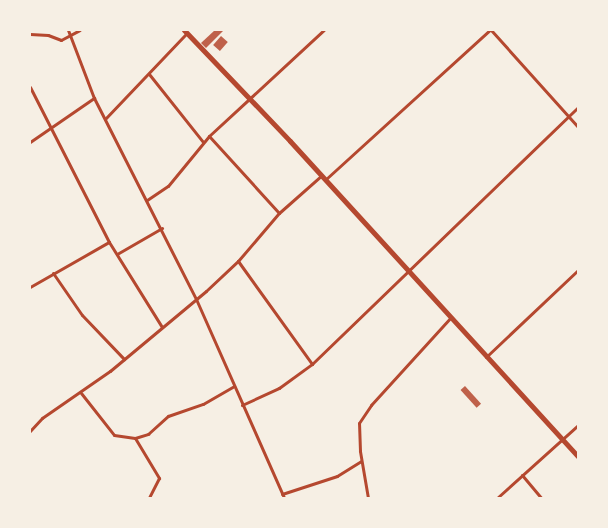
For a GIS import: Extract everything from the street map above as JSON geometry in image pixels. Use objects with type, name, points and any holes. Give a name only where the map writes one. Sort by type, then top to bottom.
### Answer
[{"type":"main road","points":[[185,32],[408,269],[485,357],[578,456]]},
{"type":"street","points":[[68,30],[94,98],[162,228],[196,299],[283,496],[337,476],[361,461]]},
{"type":"street","points":[[30,34],[48,34],[58,40],[80,30]]},
{"type":"street","points":[[147,200],[168,186],[209,136],[251,100],[324,30]]},
{"type":"street","points":[[30,431],[42,418],[81,393],[196,299],[238,261],[279,213],[323,178],[490,30],[578,127]]},
{"type":"street","points":[[105,119],[149,74],[185,32]]},
{"type":"street","points":[[149,74],[203,142]]},
{"type":"street","points":[[30,87],[109,242],[162,327]]},
{"type":"street","points":[[30,142],[50,126],[94,98]]},
{"type":"street","points":[[242,406],[279,388],[312,364],[408,269],[578,107]]},
{"type":"street","points":[[209,136],[279,213]]},
{"type":"street","points":[[116,254],[162,228]]},
{"type":"street","points":[[30,287],[109,242]]},
{"type":"street","points":[[238,261],[312,364]]},
{"type":"street","points":[[485,357],[578,270]]},
{"type":"street","points":[[53,274],[82,315],[124,359]]},
{"type":"street","points":[[368,498],[361,461],[359,423],[371,405],[451,317]]},
{"type":"street","points":[[81,393],[114,435],[135,438],[148,434],[168,416],[203,404],[234,386]]},
{"type":"street","points":[[497,498],[578,425]]},
{"type":"street","points":[[135,438],[159,478],[149,498]]},
{"type":"street","points":[[522,475],[541,498]]},
{"type":"building","points":[[215,30],[224,30],[206,48],[201,43]]},
{"type":"building","points":[[221,36],[228,42],[220,51],[213,45]]},
{"type":"building","points":[[465,386],[481,404],[477,408],[461,390]]}]
